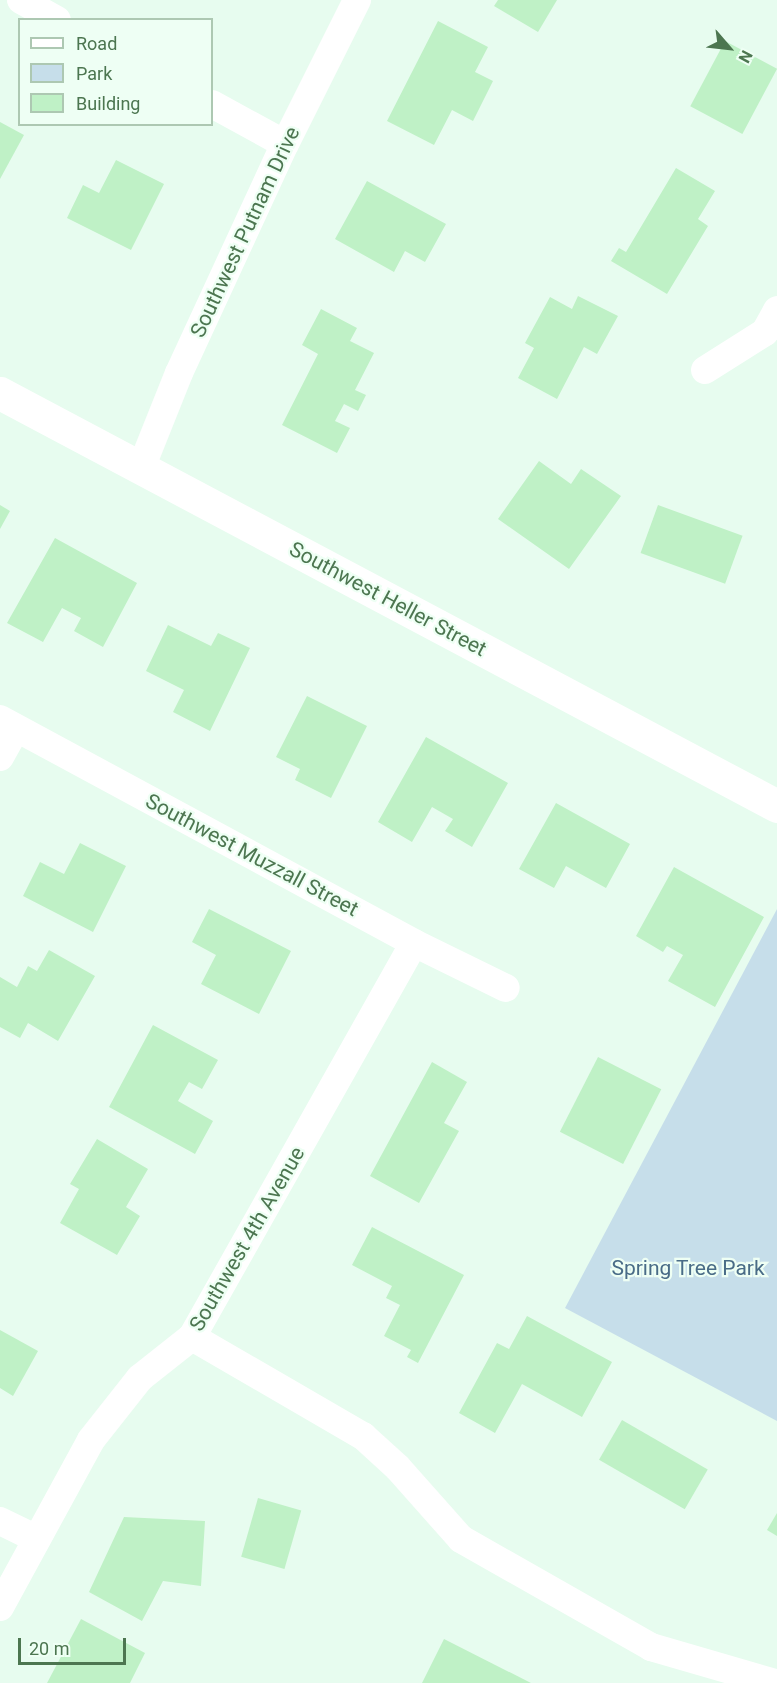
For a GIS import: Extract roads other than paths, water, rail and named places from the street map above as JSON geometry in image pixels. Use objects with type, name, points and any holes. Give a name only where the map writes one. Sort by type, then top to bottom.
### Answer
[{"type":"street","points":[[21,0],[53,18]]},
{"type":"street","name":"Southwest Putnam Drive","points":[[141,468],[179,373],[285,144],[357,0]]},
{"type":"street","points":[[213,105],[285,144]]},
{"type":"street","points":[[705,370],[765,332],[777,310]]},
{"type":"street","name":"Southwest Heller Street","points":[[0,393],[777,806]]},
{"type":"street","points":[[0,757],[8,724]]},
{"type":"street","name":"Southwest Muzzall Street","points":[[8,724],[414,943],[506,988]]},
{"type":"street","name":"Southwest 4th Avenue","points":[[0,1607],[91,1440],[140,1378],[192,1337],[414,943]]},
{"type":"street","points":[[192,1337],[363,1436],[398,1468],[461,1539],[651,1647],[775,1683]]},
{"type":"street","points":[[0,1521],[37,1539]]},
{"type":"park label","name":"Spring Tree Park","points":[[688,1268]]}]
